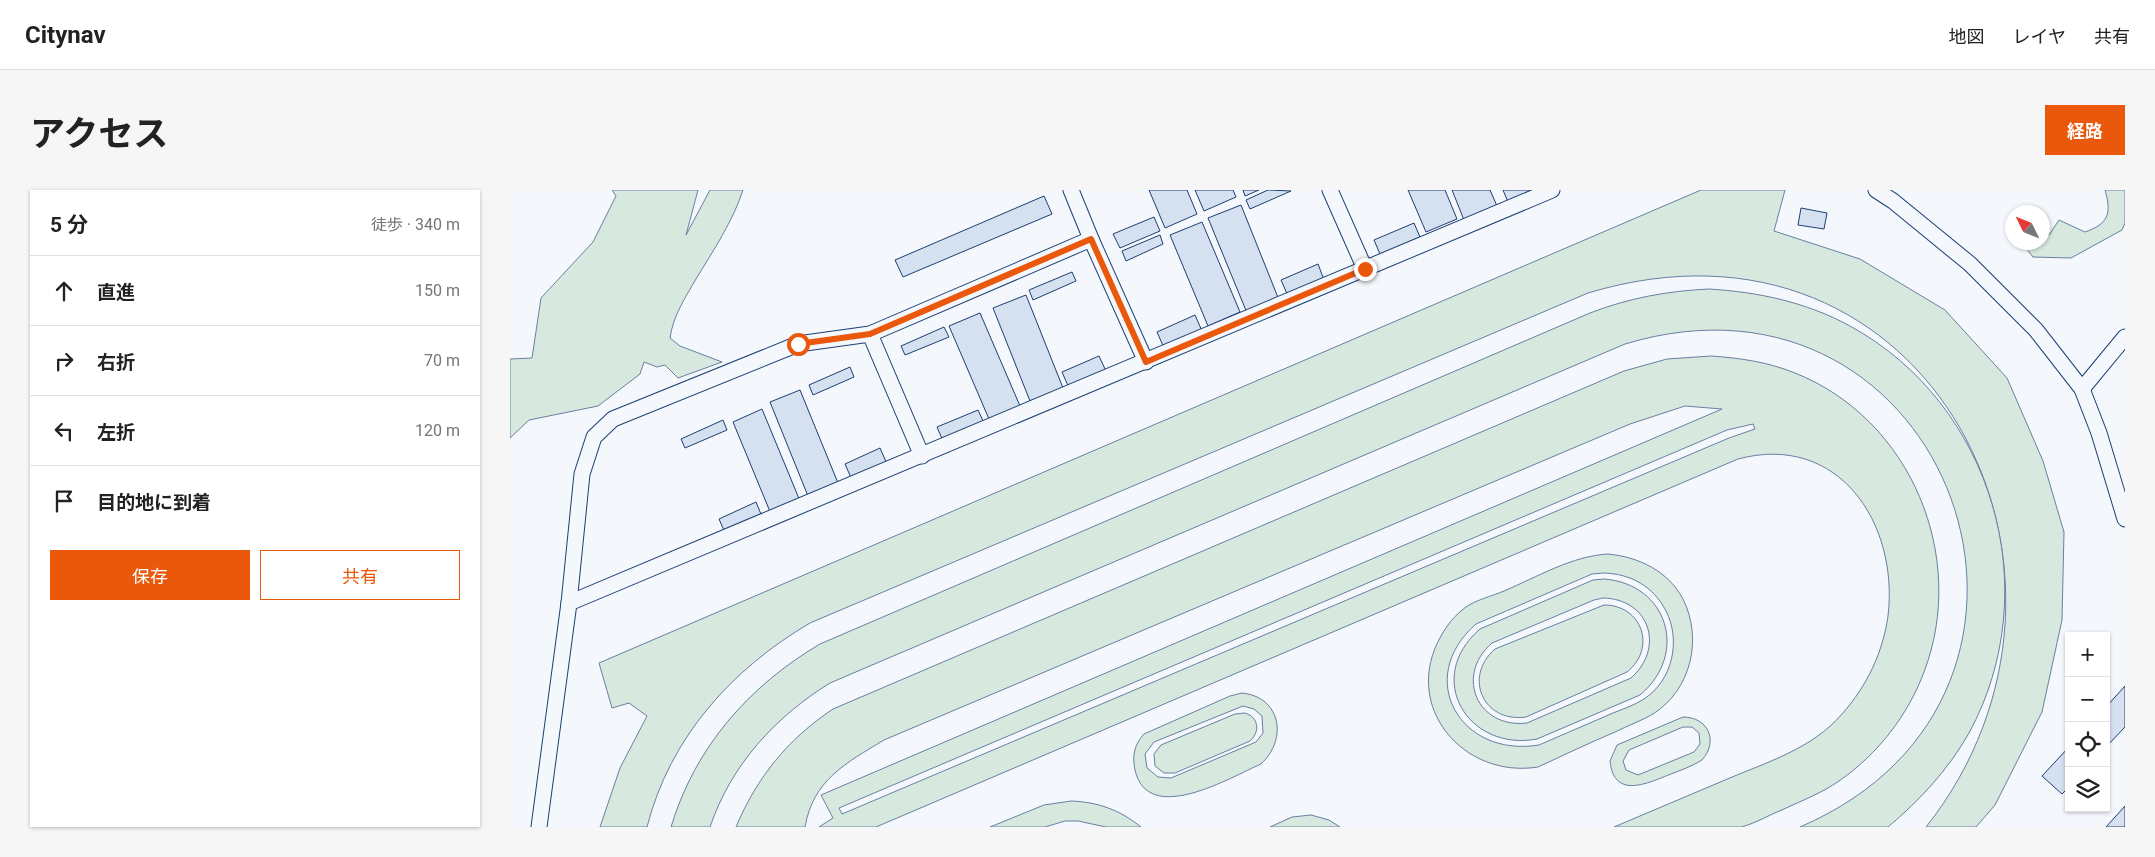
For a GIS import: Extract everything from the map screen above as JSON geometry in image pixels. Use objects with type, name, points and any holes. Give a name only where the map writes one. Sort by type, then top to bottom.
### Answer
[{"type":"street","points":[[1071,190],[1146,362]]},
{"type":"street","points":[[1330,190],[1365,269]]},
{"type":"street","points":[[569,604],[1552,190]]},
{"type":"street","points":[[1876,190],[1893,201],[1970,264],[2036,330],[2082,389],[2099,433],[2125,519]]},
{"type":"street","points":[[539,827],[569,604],[582,474],[594,437],[614,419],[798,344],[870,334],[1091,239]]},
{"type":"street","points":[[870,334],[922,456]]},
{"type":"street","points":[[2082,389],[2125,337]]},
{"type":"shaded area","points":[[612,190],[698,190],[686,235],[710,190],[743,190],[739,202],[716,247],[680,307],[670,338],[680,346],[722,362],[678,378],[665,365],[657,367],[644,362],[640,374],[598,406],[529,420],[510,438],[510,359],[532,358],[541,298],[593,242],[616,196]]},
{"type":"shaded area","points":[[1701,190],[1785,190],[1774,231],[1860,259],[1945,310],[2007,378],[2043,461],[2064,532],[2062,620],[2042,712],[1995,805],[1976,827],[1926,827],[1983,728],[2005,623],[1996,521],[1960,427],[1897,351],[1813,298],[1709,276],[1588,293],[810,623],[782,641],[755,662],[730,684],[708,708],[688,735],[671,764],[657,794],[647,827],[600,827],[620,768],[647,716],[629,703],[612,708],[599,663]]},
{"type":"shaded area","points":[[2105,190],[2125,190],[2125,223],[2122,230],[2071,258],[2033,257],[2028,250],[2050,250],[2050,234],[2059,220],[2085,232],[2093,229],[2103,222],[2106,217],[2108,212]]},
{"type":"shaded area","points":[[1709,289],[1764,296],[1816,311],[1850,326],[1899,360],[1940,402],[1971,451],[1992,505],[2003,562],[2003,620],[1992,678],[1969,733],[1952,760],[1922,795],[1888,827],[1800,827],[1895,764],[1950,681],[1967,589],[1951,498],[1905,418],[1833,359],[1738,331],[1625,344],[830,683],[791,711],[757,744],[730,783],[710,827],[671,827],[681,798],[694,771],[728,721],[770,679],[820,644],[1590,313],[1648,296],[1678,291]]},
{"type":"shaded area","points":[[1711,356],[1764,363],[1795,373],[1836,394],[1870,423],[1898,457],[1920,497],[1933,539],[1939,583],[1936,628],[1924,672],[1900,718],[1879,746],[1853,770],[1819,793],[1742,827],[1614,827],[1773,760],[1817,737],[1851,703],[1866,680],[1878,655],[1888,616],[1889,582],[1883,549],[1872,519],[1855,493],[1833,473],[1806,459],[1774,454],[1738,459],[876,827],[819,827],[833,818],[821,795],[1722,409],[1685,406],[1630,424],[884,740],[844,765],[823,785],[809,811],[805,827],[736,827],[754,792],[776,760],[802,733],[833,709],[1624,371],[1667,359]],"holes":[[[1753,424],[1755,429],[1729,438],[842,814],[839,808],[1727,430]]]},
{"type":"shaded area","points":[[1608,554],[1631,558],[1641,562],[1661,573],[1677,589],[1689,614],[1692,630],[1692,647],[1690,662],[1677,692],[1666,704],[1648,717],[1538,767],[1511,768],[1486,761],[1464,749],[1446,732],[1434,711],[1429,688],[1431,662],[1446,628],[1458,613],[1474,602],[1568,563]],"holes":[[[1592,574],[1614,574],[1632,579],[1648,588],[1661,602],[1671,622],[1673,634],[1672,659],[1662,681],[1654,691],[1633,705],[1539,745],[1511,746],[1487,739],[1468,727],[1455,710],[1448,689],[1449,668],[1458,645],[1476,624]]]},
{"type":"shaded area","points":[[1604,579],[1626,584],[1644,593],[1656,607],[1664,623],[1667,642],[1664,660],[1655,678],[1640,695],[1537,739],[1512,740],[1491,734],[1474,723],[1461,707],[1455,689],[1455,669],[1463,648],[1480,629],[1593,580]],"holes":[[[1603,598],[1619,600],[1632,607],[1641,616],[1647,627],[1648,653],[1641,666],[1631,678],[1527,723],[1510,723],[1496,718],[1484,709],[1477,698],[1473,684],[1475,670],[1481,656],[1492,643],[1594,600]]]},
{"type":"shaded area","points":[[1604,605],[1617,607],[1628,612],[1641,629],[1643,640],[1641,651],[1636,662],[1627,672],[1526,717],[1511,717],[1499,713],[1489,706],[1482,696],[1479,684],[1480,672],[1485,660],[1495,649]]},
{"type":"shaded area","points":[[1242,693],[1255,696],[1265,702],[1272,711],[1276,721],[1275,743],[1270,754],[1261,764],[1211,787],[1173,797],[1156,795],[1143,787],[1135,770],[1134,760],[1136,747],[1144,734],[1230,696]],"holes":[[[1243,706],[1254,709],[1262,716],[1263,733],[1256,742],[1171,778],[1158,777],[1147,768],[1145,754],[1154,742]]]},
{"type":"shaded area","points":[[1245,713],[1253,718],[1257,729],[1250,741],[1175,773],[1164,773],[1155,766],[1154,754],[1161,745],[1235,714]]},
{"type":"shaded area","points":[[1683,717],[1699,721],[1708,731],[1710,738],[1710,745],[1702,760],[1687,768],[1633,786],[1625,785],[1618,781],[1613,773],[1610,761],[1617,745]],"holes":[[[1683,727],[1692,727],[1699,733],[1700,744],[1694,752],[1638,775],[1626,770],[1623,761],[1629,750]]]},
{"type":"shaded area","points":[[1071,801],[1090,803],[1108,808],[1125,816],[1141,827],[1106,827],[1078,821],[1065,821],[1045,827],[990,827],[1044,805]]},
{"type":"shaded area","points":[[1311,815],[1329,820],[1340,827],[1270,827],[1292,817]]},
{"type":"building","points":[[1149,190],[1187,190],[1197,214],[1165,228]]},
{"type":"building","points":[[1195,190],[1233,190],[1236,197],[1204,211]]},
{"type":"building","points":[[1243,190],[1259,190],[1245,196]]},
{"type":"building","points":[[1268,190],[1291,191],[1250,209],[1246,200]]},
{"type":"building","points":[[1408,190],[1445,190],[1457,219],[1426,232]]},
{"type":"building","points":[[1452,190],[1490,190],[1497,206],[1464,220]]},
{"type":"building","points":[[1503,190],[1535,190],[1508,202]]},
{"type":"building","points":[[1044,196],[1052,214],[903,277],[895,260]]},
{"type":"building","points":[[1241,205],[1279,300],[1247,313],[1208,218]]},
{"type":"building","points":[[1801,208],[1827,213],[1824,229],[1798,225]]},
{"type":"building","points":[[1154,217],[1160,231],[1120,248],[1113,234]]},
{"type":"building","points":[[1202,222],[1240,312],[1208,326],[1170,235]]},
{"type":"building","points":[[1414,223],[1420,237],[1380,254],[1374,240]]},
{"type":"building","points":[[1160,235],[1163,244],[1126,261],[1122,251]]},
{"type":"building","points":[[1318,264],[1324,280],[1288,296],[1281,280]]},
{"type":"building","points":[[1072,272],[1076,281],[1033,300],[1029,290]]},
{"type":"building","points":[[1026,295],[1063,388],[1030,401],[993,308]]},
{"type":"building","points":[[980,313],[1020,406],[989,419],[949,326]]},
{"type":"building","points":[[1195,315],[1202,331],[1164,348],[1157,332]]},
{"type":"building","points":[[944,327],[949,337],[905,355],[901,346]]},
{"type":"building","points":[[1099,356],[1106,371],[1069,388],[1062,372]]},
{"type":"building","points":[[850,367],[854,377],[813,395],[809,385]]},
{"type":"building","points":[[800,390],[838,483],[808,496],[770,402]]},
{"type":"building","points":[[762,409],[800,501],[771,514],[733,422]]},
{"type":"building","points":[[978,410],[984,423],[943,441],[937,427]]},
{"type":"building","points":[[723,420],[727,430],[685,448],[681,439]]},
{"type":"building","points":[[880,448],[887,464],[852,480],[845,464]]},
{"type":"building","points":[[756,502],[763,519],[726,535],[719,519]]},
{"type":"building","points":[[2125,686],[2125,727],[2110,743],[2110,722],[2110,703]]},
{"type":"building","points":[[2065,751],[2065,791],[2062,794],[2042,776]]},
{"type":"building","points":[[2125,806],[2125,827],[2106,827]]},
{"type":"route","points":[[798,344],[870,334],[1091,239],[1146,362],[1365,269]]}]
